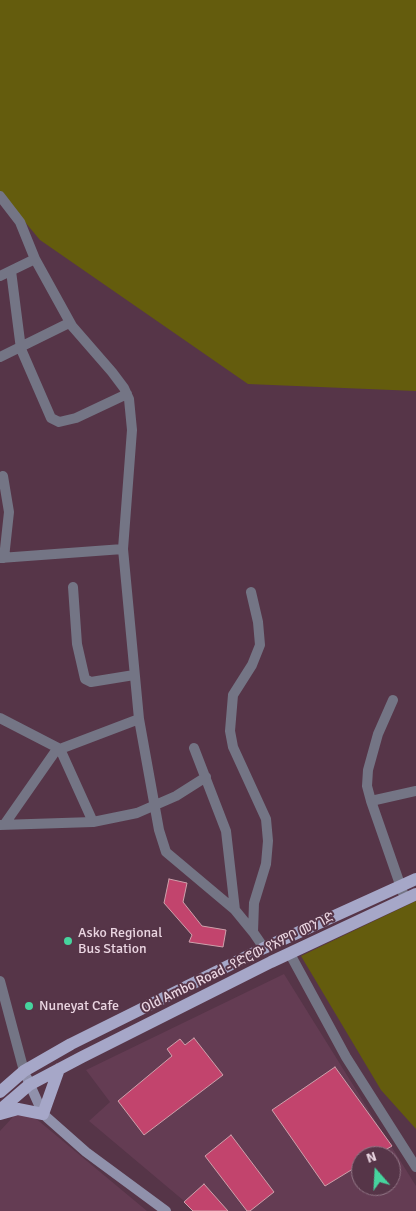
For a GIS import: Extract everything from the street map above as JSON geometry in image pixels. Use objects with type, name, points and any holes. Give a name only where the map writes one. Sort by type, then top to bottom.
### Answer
[{"type":"main road","name":"Old Ambo Road -የድሮው የአምቦ መንገድ","points":[[0,1092],[24,1071],[71,1044],[264,948],[416,878]]},
{"type":"main road","name":"Old Ambo Road -የድሮው የአምቦ መንገድ","points":[[0,1110],[29,1085],[59,1069],[411,896]]},
{"type":"main road","points":[[43,1114],[59,1069]]},
{"type":"main road","points":[[24,1071],[43,1114],[86,1152],[166,1211]]},
{"type":"main road","points":[[0,1114],[18,1109],[43,1114]]},
{"type":"street","points":[[0,196],[20,222],[35,259],[69,323],[112,372],[127,394],[132,430],[123,549],[139,720],[154,807],[166,852],[235,910],[264,948]]},
{"type":"street","points":[[0,276],[35,259]]},
{"type":"street","points":[[12,271],[21,348],[51,418],[59,422],[76,418],[127,394]]},
{"type":"street","points":[[0,357],[69,323]]},
{"type":"street","points":[[2,476],[9,512],[2,558],[123,549]]},
{"type":"street","points":[[73,587],[77,644],[86,679],[91,682],[134,675]]},
{"type":"street","points":[[251,592],[258,622],[260,645],[252,665],[233,695],[230,731],[233,747],[266,819],[268,841],[266,864],[254,903],[253,932]]},
{"type":"street","points":[[393,700],[378,734],[368,770],[367,786],[400,884],[411,896]]},
{"type":"street","points":[[0,718],[58,749],[92,822]]},
{"type":"street","points":[[2,825],[58,749],[139,720]]},
{"type":"street","points":[[194,748],[226,831],[235,910]]},
{"type":"street","points":[[2,825],[92,822],[154,807],[206,777]]},
{"type":"street","points":[[371,801],[416,791]]},
{"type":"street","points":[[290,954],[346,1057],[416,1167]]},
{"type":"street","points":[[0,980],[24,1071]]},
{"type":"shaded area","points":[[0,0],[416,0],[416,391],[248,384],[40,240],[0,192]]},
{"type":"shaded area","points":[[416,901],[416,1129],[381,1090],[301,956]]},
{"type":"shaded area","points":[[284,974],[391,1146],[351,1146],[351,1196],[401,1196],[401,1162],[416,1186],[416,1211],[196,1211],[89,1121],[110,1102],[86,1070]]},
{"type":"shaded area","points":[[22,1107],[147,1211],[0,1211],[0,1131]]},
{"type":"building","points":[[169,879],[187,883],[183,902],[202,926],[226,930],[223,947],[189,942],[192,935],[164,903]]},
{"type":"building","points":[[194,1038],[223,1075],[144,1135],[118,1101],[172,1056],[167,1049],[180,1039],[185,1045]]},
{"type":"building","points":[[335,1067],[392,1146],[351,1146],[351,1170],[325,1186],[272,1110]]},
{"type":"building","points":[[231,1135],[274,1192],[250,1211],[247,1211],[205,1156]]},
{"type":"building","points":[[204,1184],[228,1211],[193,1211],[184,1202]]},
{"type":"place","name":"Asko Regional Bus Station","points":[[68,941]]},
{"type":"place","name":"Nuneyat Cafe","points":[[29,1006]]}]
